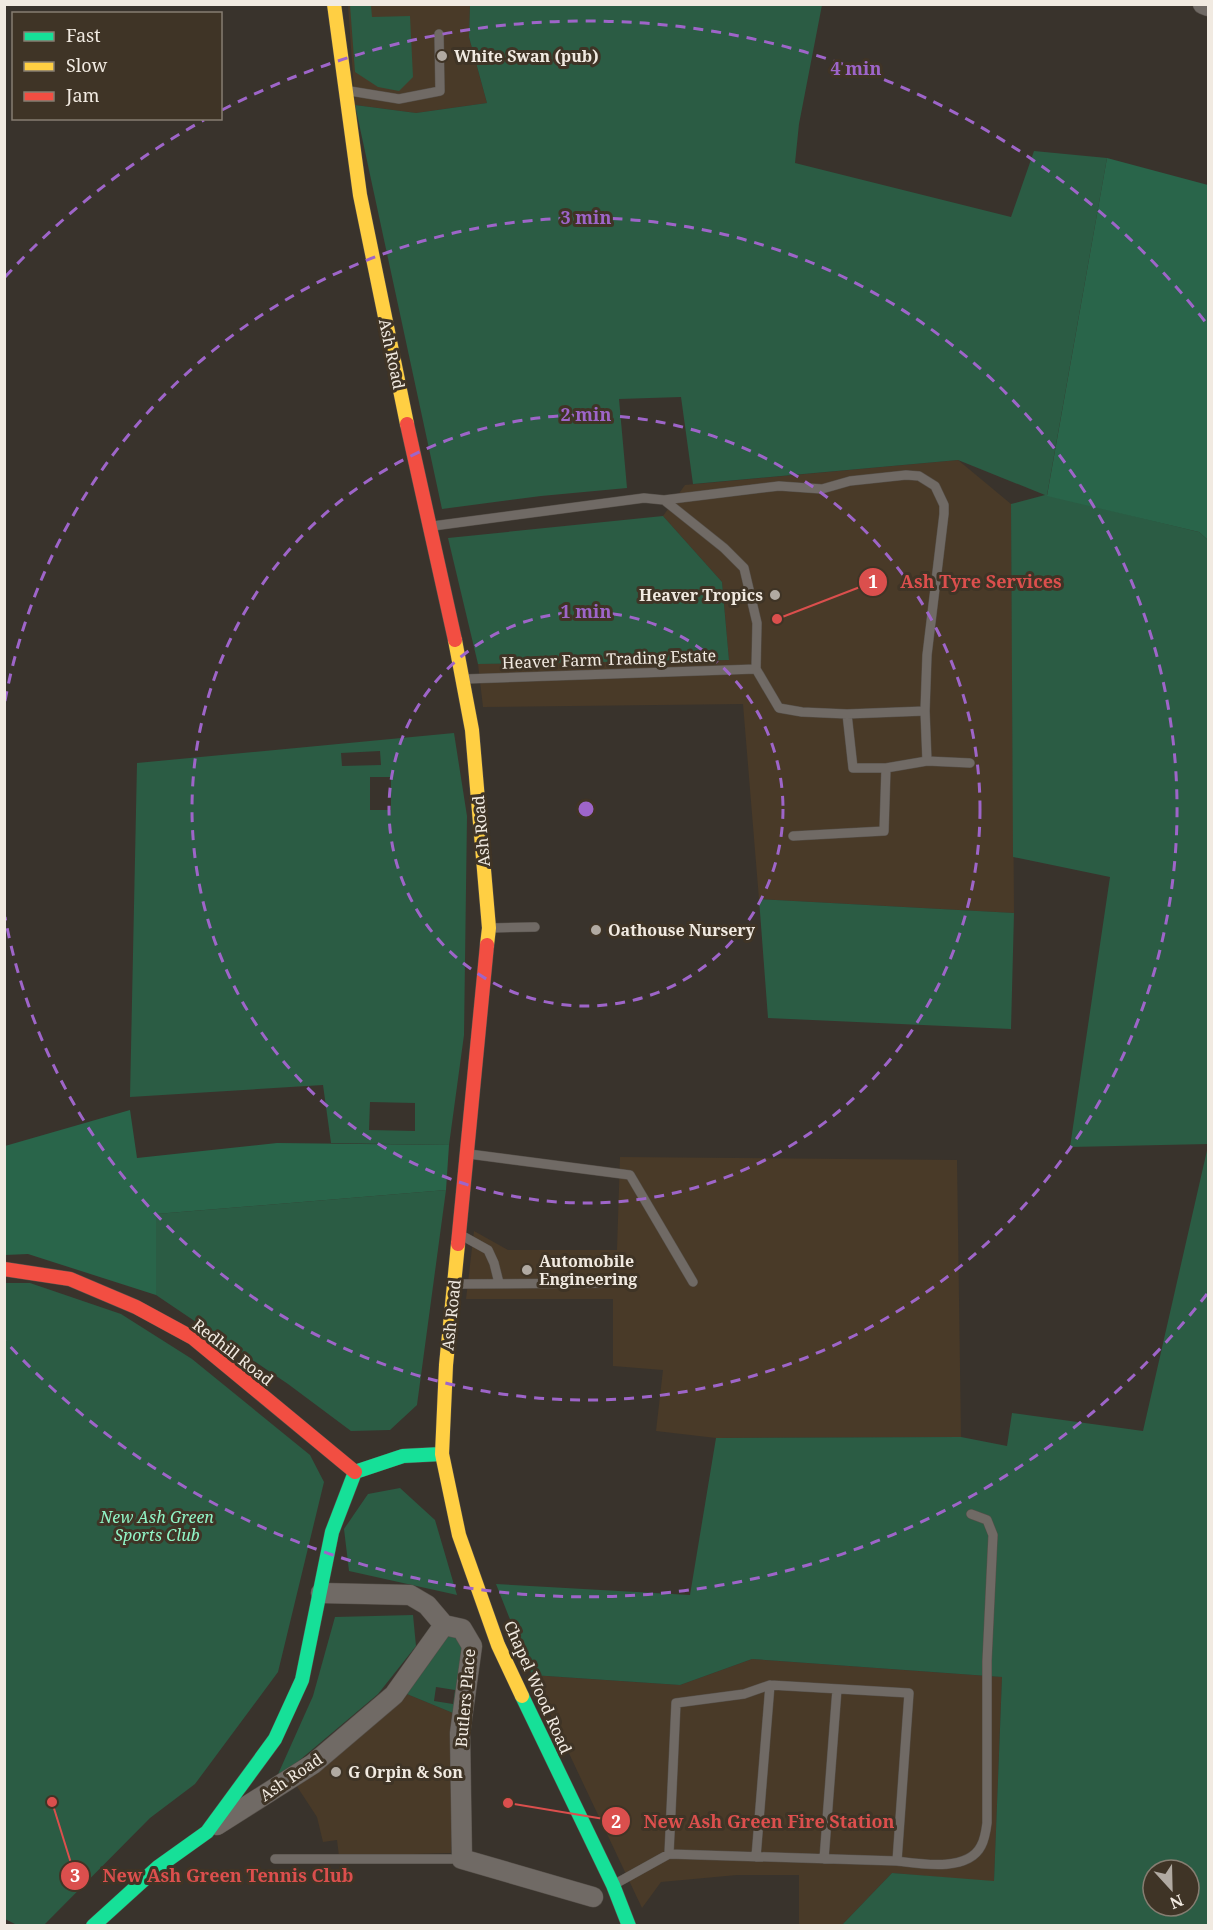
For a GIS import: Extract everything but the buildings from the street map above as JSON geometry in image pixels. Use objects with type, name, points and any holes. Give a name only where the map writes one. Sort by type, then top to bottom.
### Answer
[{"type":"street","name":"Ash Road","points":[[334,4],[364,217],[472,730],[489,928],[460,1234],[453,1284],[442,1454]]},
{"type":"street","points":[[1203,4],[1209,6]]},
{"type":"street","name":"Redhill Road","points":[[4,1269],[69,1279],[136,1306],[193,1338],[355,1472]]},
{"type":"street","points":[[355,1472],[403,1456],[442,1454]]},
{"type":"street","name":"Chapel Wood Road","points":[[442,1454],[459,1535],[498,1645],[613,1885],[629,1926]]},
{"type":"street","name":"Ash Road","points":[[207,1832],[275,1740],[302,1680],[332,1532],[355,1472]]},
{"type":"street","points":[[321,1593],[410,1595],[427,1605],[444,1625]]},
{"type":"street","name":"Ash Road","points":[[93,1926],[158,1867],[207,1832],[313,1764],[394,1695],[444,1625]]},
{"type":"street","name":"Butlers Place","points":[[444,1625],[462,1629],[472,1646],[460,1733],[462,1859]]},
{"type":"street","points":[[462,1859],[593,1897]]},
{"type":"lane","points":[[345,90],[399,99],[441,91],[439,33]]},
{"type":"lane","points":[[430,526],[644,498],[664,500],[767,486],[822,489],[850,481],[898,475],[919,476],[930,481],[940,494],[944,514],[927,655],[925,711],[927,761]]},
{"type":"lane","points":[[664,500],[724,548],[744,568],[758,623],[756,669],[779,708],[802,712],[847,714],[925,711]]},
{"type":"lane","name":"Heaver Farm Trading Estate","points":[[463,679],[756,669]]},
{"type":"lane","points":[[847,714],[853,768],[886,768],[927,761],[970,763]]},
{"type":"lane","points":[[793,836],[884,831],[886,768]]},
{"type":"lane","points":[[489,928],[535,927]]},
{"type":"lane","points":[[467,1154],[630,1175],[693,1282]]},
{"type":"lane","points":[[460,1234],[488,1250],[499,1283]]},
{"type":"lane","points":[[453,1284],[610,1283]]},
{"type":"lane","points":[[613,1885],[669,1854],[940,1864],[961,1862],[976,1853],[985,1836],[987,1823],[987,1661],[993,1535],[987,1520],[971,1514]]},
{"type":"lane","points":[[669,1854],[676,1703],[744,1694],[770,1685],[909,1693],[897,1862]]},
{"type":"lane","points":[[756,1857],[770,1685]]},
{"type":"lane","points":[[824,1859],[837,1689]]},
{"type":"lane","points":[[275,1859],[462,1859]]},
{"type":"shaded area","points":[[348,5],[470,5],[469,37],[487,103],[416,113],[355,105]]},
{"type":"shaded area","points":[[958,460],[1011,504],[1014,913],[759,899],[743,704],[483,707],[478,664],[729,660],[722,582],[663,516],[685,485]]},
{"type":"shaded area","points":[[620,1157],[957,1160],[961,1437],[716,1438],[656,1431],[663,1370],[613,1366],[613,1299],[466,1299],[474,1231],[508,1250],[617,1250]]},
{"type":"shaded area","points":[[752,1659],[1002,1677],[994,1882],[892,1873],[842,1925],[799,1925],[799,1875],[737,1875],[661,1882],[642,1908],[532,1675],[680,1685]]},
{"type":"shaded area","points":[[402,1692],[453,1713],[451,1853],[339,1856],[337,1840],[323,1842],[317,1817],[296,1785]]},
{"type":"green space","points":[[350,5],[371,5],[372,17],[410,16],[413,77],[399,91],[378,87],[355,72]]},
{"type":"green space","points":[[470,5],[822,5],[799,124],[795,163],[1011,217],[1034,151],[1107,158],[1047,495],[1199,532],[1208,540],[1208,1144],[1070,1147],[1110,877],[1013,857],[1011,504],[1045,495],[958,460],[693,484],[681,397],[619,399],[627,488],[442,509],[355,105],[416,113],[487,103],[469,37]]},
{"type":"green space","points":[[1107,158],[1208,185],[1208,540],[1199,532],[1047,496]]},
{"type":"green space","points":[[663,516],[722,582],[729,660],[478,664],[448,538]]},
{"type":"green space","points":[[454,733],[467,816],[464,1035],[449,1145],[331,1143],[323,1085],[130,1097],[137,763]],"holes":[[[380,751],[381,765],[342,766],[341,753]],[[370,777],[391,777],[391,810],[370,810]],[[370,1102],[415,1103],[415,1131],[369,1130]]]},
{"type":"green space","points":[[759,899],[1014,913],[1011,1029],[768,1018]]},
{"type":"green space","points":[[130,1110],[137,1158],[277,1143],[449,1145],[446,1190],[156,1214],[156,1295],[28,1254],[5,1255],[5,1146]]},
{"type":"green space","points":[[1208,1146],[1208,1925],[842,1925],[892,1873],[994,1881],[1002,1677],[752,1659],[680,1685],[532,1675],[496,1584],[690,1595],[716,1438],[961,1437],[1007,1446],[1012,1413],[1143,1431]]},
{"type":"green space","points":[[446,1190],[417,1405],[390,1430],[351,1431],[288,1384],[156,1295],[156,1214]]},
{"type":"green space","name":"New Ash Green Sports Club","points":[[4,1283],[30,1283],[121,1314],[192,1359],[310,1455],[324,1482],[278,1672],[195,1784],[150,1818],[44,1925],[17,1925],[5,1919]]},
{"type":"green space","points":[[400,1488],[435,1520],[457,1595],[349,1571],[344,1529],[368,1494]]},
{"type":"green space","points":[[413,1615],[416,1646],[378,1694],[275,1781],[313,1696],[335,1617]]},
{"type":"green space","points":[[449,1634],[460,1637],[467,1647],[453,1713],[402,1692]],"holes":[[[436,1687],[455,1690],[453,1704],[434,1701]]]},
{"type":"traffic: fast","points":[[355,1472],[403,1456],[442,1454]]},
{"type":"traffic: fast","points":[[93,1926],[158,1867],[207,1832],[275,1739],[302,1680],[332,1532],[355,1472]]},
{"type":"traffic: fast","points":[[522,1696],[613,1885],[629,1926]]},
{"type":"traffic: slow","points":[[334,4],[360,195],[407,424]]},
{"type":"traffic: slow","points":[[455,640],[472,730],[489,928],[487,945]]},
{"type":"traffic: slow","points":[[458,1244],[446,1365],[442,1454],[459,1535],[498,1645],[522,1696]]},
{"type":"traffic: jam","points":[[407,424],[455,640]]},
{"type":"traffic: jam","points":[[458,1244],[487,945]]},
{"type":"traffic: jam","points":[[4,1269],[70,1279],[136,1307],[193,1338],[355,1472]]},
{"type":"place","name":"White Swan (pub)","points":[[442,56]]},
{"type":"place","name":"Heaver Tropics","points":[[775,595]]},
{"type":"place","name":"Ash Tyre Services","points":[[777,619]]},
{"type":"place","name":"Oathouse Nursery","points":[[596,930]]},
{"type":"place","name":"Automobile Engineering","points":[[527,1270]]},
{"type":"place","name":"G Orpin & Son","points":[[336,1772]]},
{"type":"place","name":"New Ash Green Tennis Club","points":[[52,1802]]},
{"type":"place","name":"New Ash Green Fire Station","points":[[508,1803]]}]
